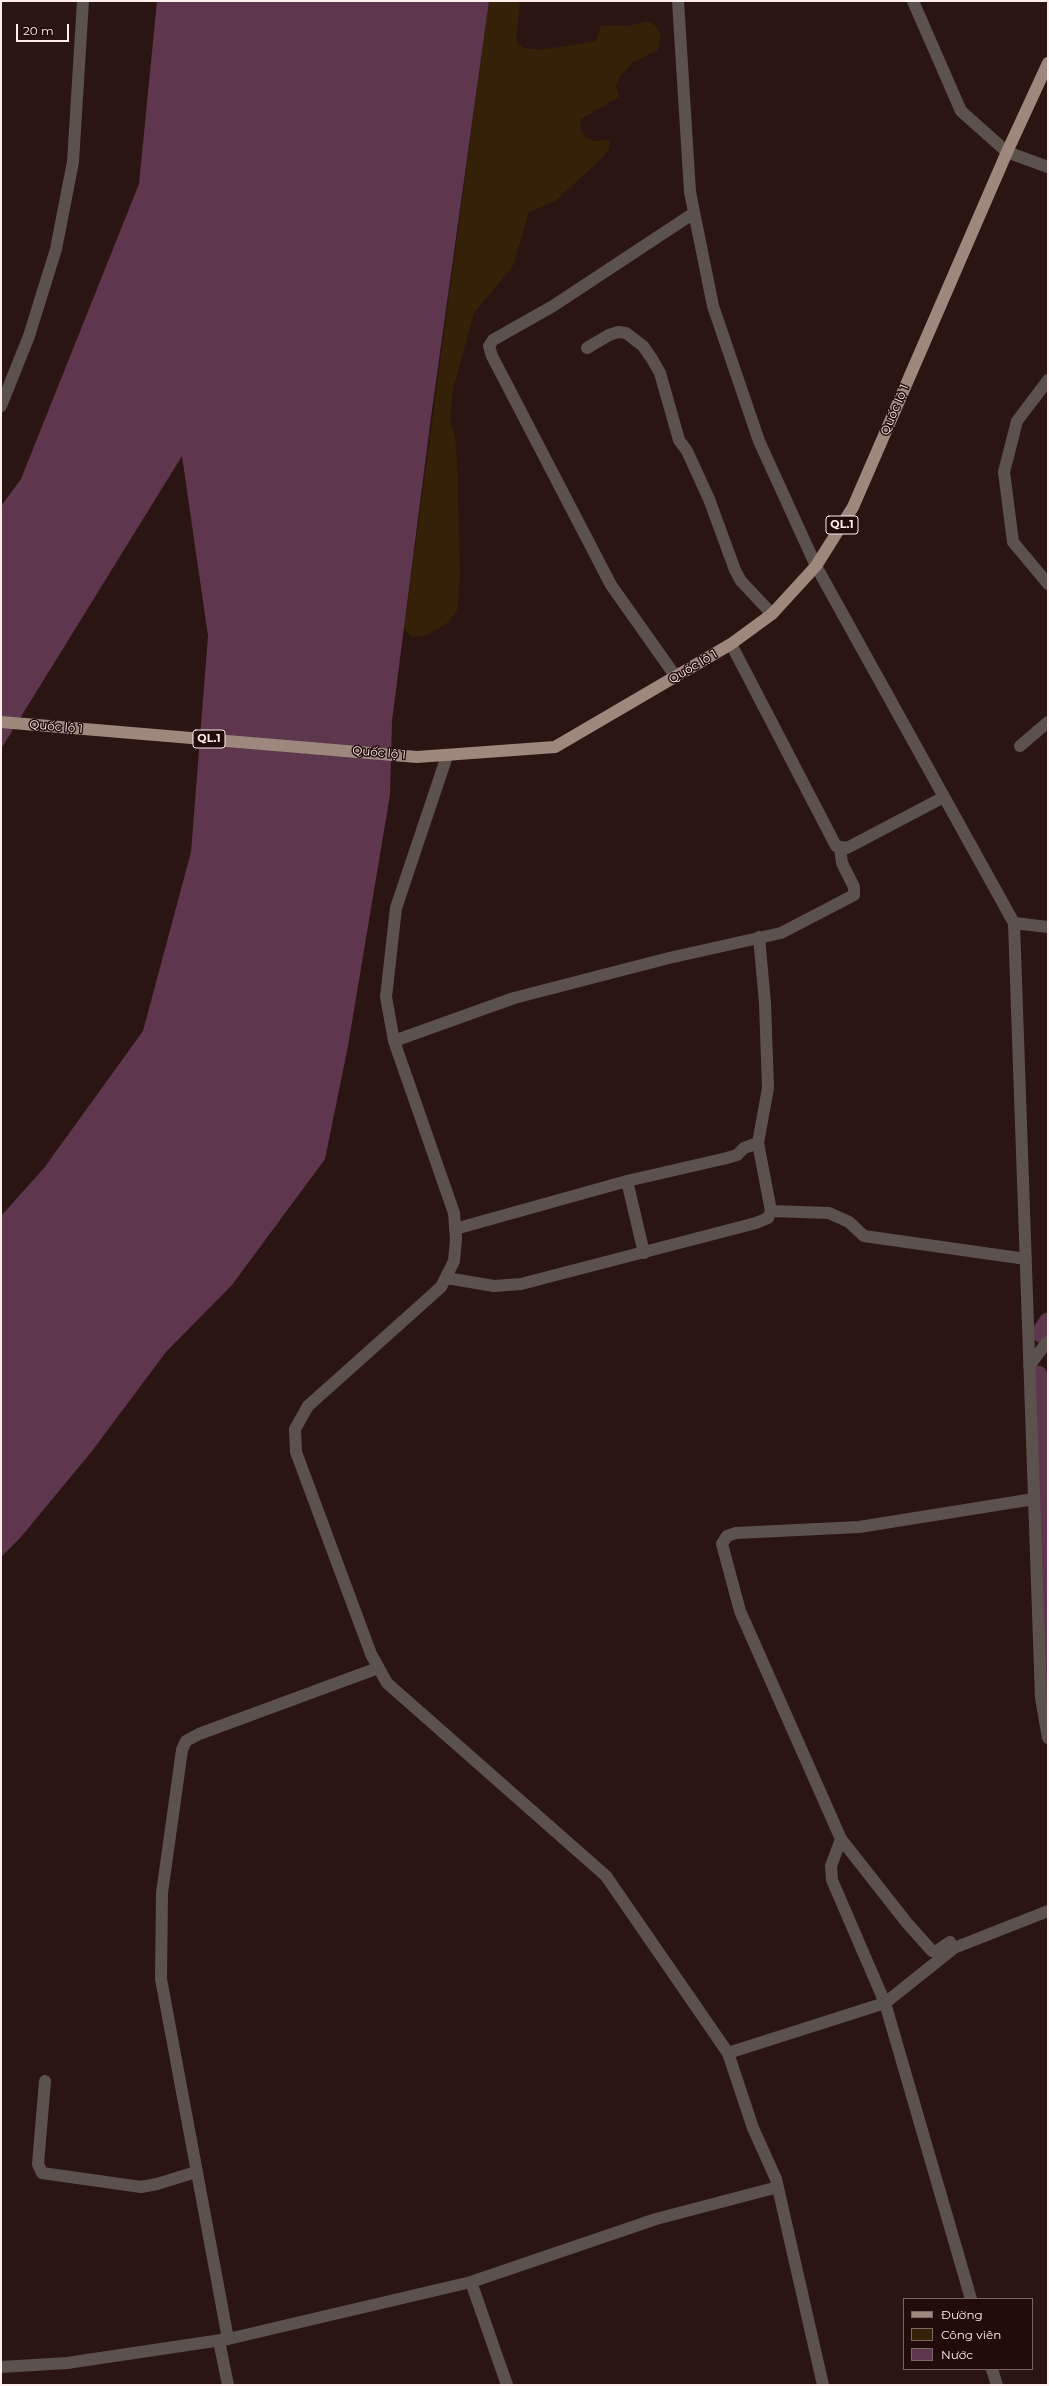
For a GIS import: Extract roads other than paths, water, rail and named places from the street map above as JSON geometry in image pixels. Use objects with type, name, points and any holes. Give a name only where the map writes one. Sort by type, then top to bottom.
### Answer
[{"type":"main road","name":"Quốc lộ 1","points":[[1,722],[417,757],[555,748],[731,644],[772,614],[816,566],[853,507],[1007,152],[1048,63]]},
{"type":"street","points":[[1,406],[28,336],[58,242],[73,162],[83,1]]},
{"type":"street","points":[[678,1],[690,192],[713,306],[756,433],[816,566],[1014,923],[1041,1698],[1048,1738]]},
{"type":"street","points":[[913,1],[961,111],[1007,152],[1048,167]]},
{"type":"street","points":[[676,677],[611,585],[492,356],[489,346],[493,340],[553,306],[694,214]]},
{"type":"street","points":[[587,348],[609,335],[618,332],[626,333],[644,346],[660,373],[678,440],[687,451],[710,500],[735,570],[742,581],[772,614]]},
{"type":"street","points":[[1048,380],[1017,421],[1004,472],[1013,542],[1048,584]]},
{"type":"street","points":[[731,644],[834,843],[840,848],[847,848],[944,797]]},
{"type":"street","points":[[1020,746],[1048,722]]},
{"type":"street","points":[[447,756],[396,908],[386,997],[394,1041],[454,1213],[454,1261],[448,1278],[441,1287],[308,1406],[295,1428],[296,1452],[378,1668],[387,1683],[606,1876],[728,2053],[753,2128],[778,2187],[823,2385]]},
{"type":"street","points":[[394,1041],[514,998],[669,958],[759,937],[781,934],[854,895],[854,887],[842,863],[840,848]]},
{"type":"street","points":[[1014,923],[1048,927]]},
{"type":"street","points":[[448,1278],[494,1286],[508,1286],[644,1253],[756,1223],[768,1218],[771,1211],[758,1143],[768,1088],[765,1003],[759,937]]},
{"type":"street","points":[[455,1229],[627,1181],[727,1158],[737,1154],[744,1148],[758,1143]]},
{"type":"street","points":[[627,1181],[644,1253]]},
{"type":"street","points":[[771,1211],[829,1213],[849,1222],[864,1236],[1026,1259]]},
{"type":"street","points":[[1029,1366],[1048,1341]]},
{"type":"street","points":[[961,1945],[954,1939],[936,1951],[932,1951],[907,1923],[841,1839],[740,1611],[722,1549],[723,1541],[727,1536],[736,1533],[859,1527],[1034,1499]]},
{"type":"street","points":[[228,2385],[224,2340],[196,2172],[161,1979],[162,1893],[182,1750],[186,1741],[199,1734],[378,1668]]},
{"type":"street","points":[[841,1839],[831,1866],[832,1880],[885,2003],[971,2298]]},
{"type":"street","points":[[728,2053],[885,2003],[954,1948],[1048,1912]]},
{"type":"street","points":[[45,2081],[38,2164],[42,2173],[96,2182],[141,2186],[157,2184],[196,2172]]},
{"type":"street","points":[[1,2368],[68,2363],[224,2340],[471,2282],[656,2219],[778,2187]]},
{"type":"street","points":[[471,2282],[507,2385]]},
{"type":"street","points":[[992,2370],[997,2385]]},
{"type":"water","points":[[157,1],[489,1],[431,417],[392,721],[390,795],[348,1046],[325,1159],[232,1285],[166,1352],[92,1451],[21,1537],[1,1557],[1,1216],[44,1168],[143,1031],[191,852],[208,636],[182,456],[1,749],[1,506],[21,479],[139,184]]},
{"type":"waterway","points":[[1041,1333],[1048,1322]]},
{"type":"waterway","points":[[1038,1375],[1048,1683]]}]
